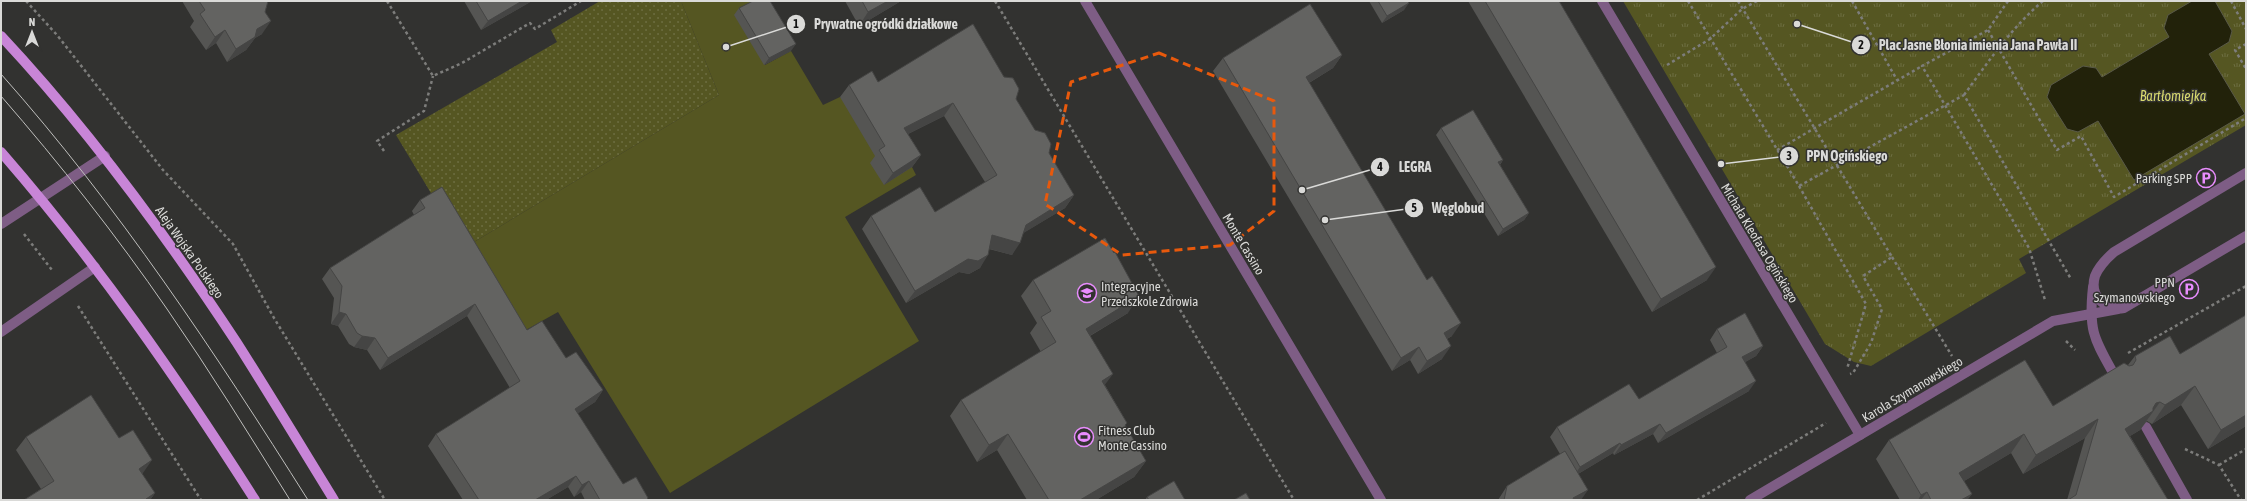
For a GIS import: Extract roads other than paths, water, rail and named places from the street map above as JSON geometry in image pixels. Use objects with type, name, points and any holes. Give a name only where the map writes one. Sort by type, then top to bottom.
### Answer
[{"type":"main road","name":"Aleja Wojska Polskiego","points":[[1,36],[105,156],[220,319],[334,500]]},
{"type":"main road","points":[[1,152],[95,267],[170,370],[255,500]]},
{"type":"street","name":"Monte Cassino","points":[[1085,1],[1381,500]]},
{"type":"street","name":"Michała Kleofasa Ogińskiego","points":[[1602,1],[1646,78],[1860,435]]},
{"type":"street","points":[[1,224],[40,200],[105,156]]},
{"type":"street","points":[[2116,378],[2095,340],[2092,330],[2091,313],[2094,281],[2101,264],[2119,248],[2246,173]]},
{"type":"street","name":"Karola Szymanowskiego","points":[[1750,500],[1963,373],[2057,319],[2118,309],[2136,302],[2246,236]]},
{"type":"street","points":[[1,332],[95,267]]},
{"type":"street","points":[[2094,281],[2097,296],[2102,303],[2109,308],[2118,309]]},
{"type":"street","points":[[2146,427],[2187,500]]},
{"type":"water","name":"Bartłomiejka","points":[[2192,1],[2215,1],[2232,31],[2229,42],[2209,54],[2245,114],[2134,180],[2098,121],[2078,132],[2067,129],[2047,97],[2051,85],[2083,66],[2096,68],[2102,77],[2169,37],[2164,28],[2168,15]]},
{"type":"tram line","points":[[1,74],[86,176],[164,281],[237,389],[308,500]]},
{"type":"tram line","points":[[1,96],[87,200],[148,281],[183,332],[290,500]]},
{"type":"place","name":"Plac Jasne Błonia imienia Jana Pawła II","points":[[1797,24]]},
{"type":"place","name":"Prywatne ogródki działkowe","points":[[726,47]]},
{"type":"place","name":"PPN Ogińskiego","points":[[1721,164]]},
{"type":"place","name":"Parking SPP","points":[[2206,178]]},
{"type":"place","name":"LEGRA","points":[[1302,190]]},
{"type":"place","name":"Węglobud","points":[[1325,220]]},
{"type":"place","name":"PPN Szymanowskiego","points":[[2189,289]]},
{"type":"place","name":"Integracyjne Przedszkole Zdrowia","points":[[1087,293]]},
{"type":"place","name":"Fitness Club Monte Cassino","points":[[1084,437]]}]
